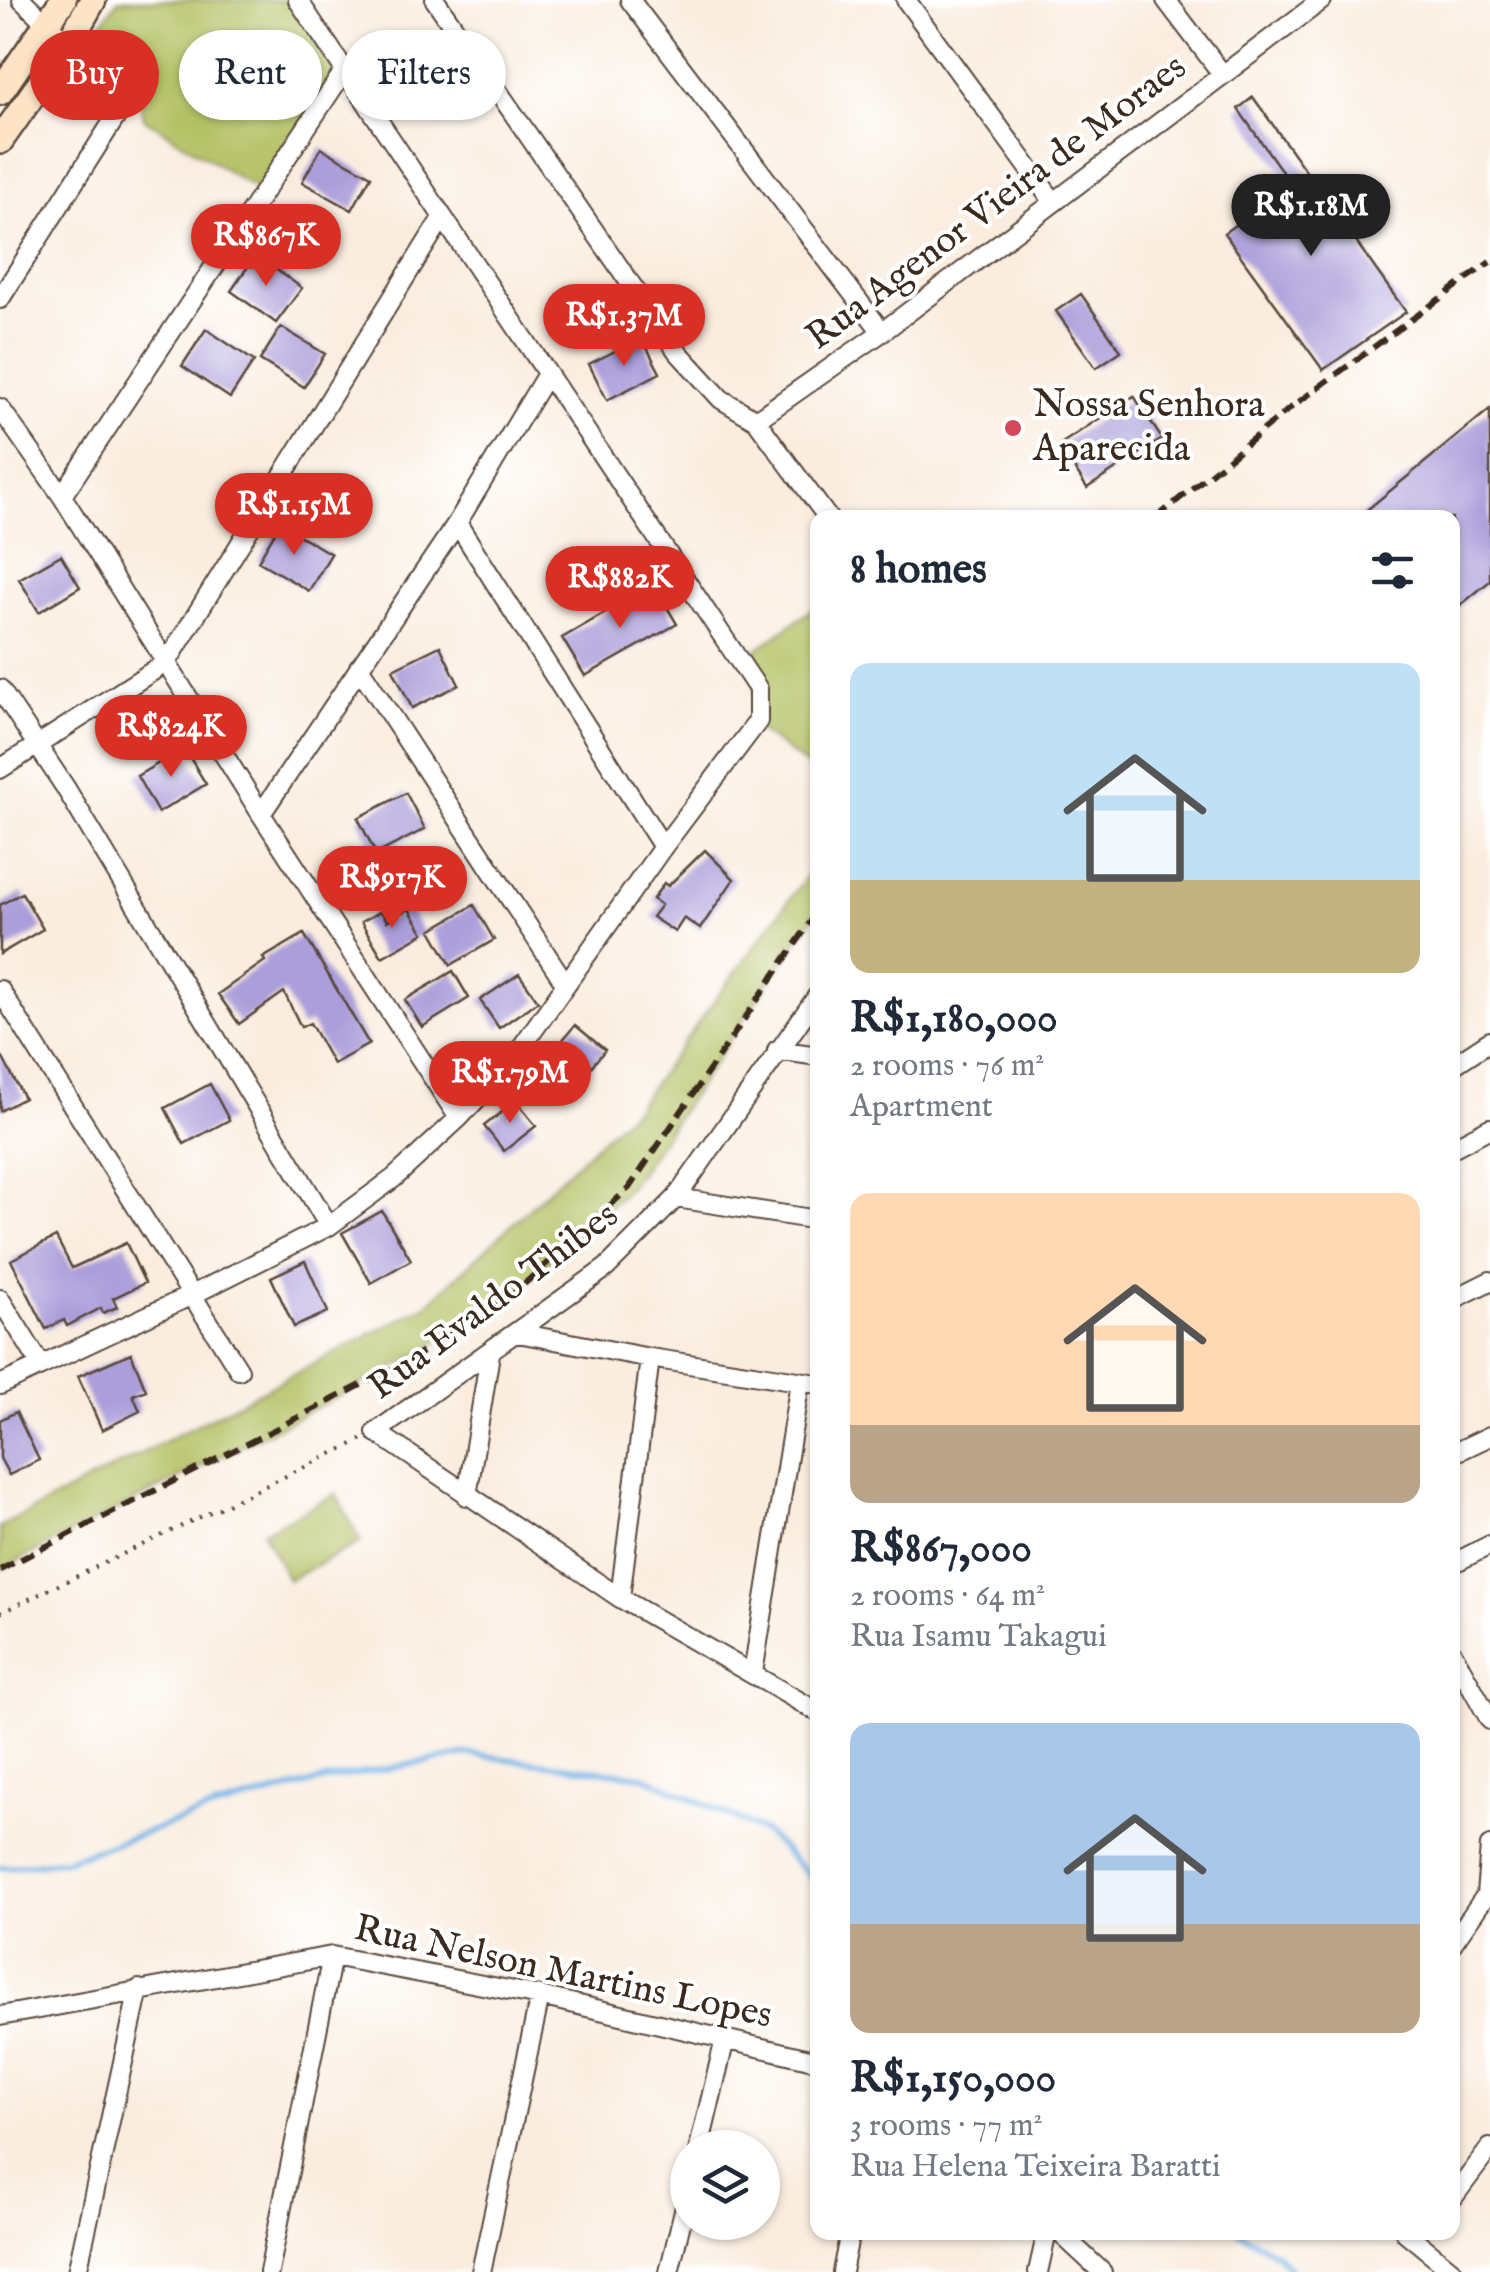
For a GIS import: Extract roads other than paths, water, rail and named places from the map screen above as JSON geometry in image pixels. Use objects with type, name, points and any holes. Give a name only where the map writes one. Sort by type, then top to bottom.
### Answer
[{"type":"main road","points":[[0,92],[63,0]]},
{"type":"main road","points":[[76,30],[93,0]]},
{"type":"main road","points":[[0,140],[30,98]]},
{"type":"street","points":[[22,0],[52,30]]},
{"type":"street","points":[[298,0],[342,68]]},
{"type":"street","points":[[435,0],[677,351],[721,399],[756,420],[822,510]]},
{"type":"street","points":[[630,0],[882,332]]},
{"type":"street","points":[[906,0],[1053,201]]},
{"type":"street","points":[[1166,0],[1223,75]]},
{"type":"street","name":"Rua Agenor Vieira de Moraes","points":[[756,420],[882,332],[1322,0]]},
{"type":"street","points":[[62,496],[342,74]]},
{"type":"street","points":[[0,299],[114,120]]},
{"type":"street","points":[[0,1385],[329,1226],[394,1178],[459,1118],[511,1062],[564,983],[758,721],[758,689],[377,120]]},
{"type":"street","points":[[0,769],[167,662],[442,218]]},
{"type":"street","points":[[262,814],[457,523],[546,374]]},
{"type":"street","points":[[0,408],[62,496],[459,1118]]},
{"type":"street","points":[[457,523],[664,847]]},
{"type":"street","points":[[359,667],[564,983]]},
{"type":"street","points":[[0,689],[38,745],[329,1226]]},
{"type":"street","points":[[0,990],[240,1370]]},
{"type":"street","name":"Rua Evaldo Thibes","points":[[810,1006],[676,1198],[606,1268],[376,1432],[620,1598],[810,1707]]},
{"type":"street","points":[[1460,1061],[1490,1042]]},
{"type":"street","points":[[777,1050],[810,1055]]},
{"type":"street","points":[[1460,1144],[1490,1128]]},
{"type":"street","points":[[676,1198],[810,1219]]},
{"type":"street","points":[[1460,1296],[1490,1281]]},
{"type":"street","points":[[0,1299],[41,1365]]},
{"type":"street","points":[[518,1333],[809,1383],[753,1673]]},
{"type":"street","points":[[467,1496],[490,1354]]},
{"type":"street","points":[[620,1598],[650,1358]]},
{"type":"street","points":[[1460,1446],[1490,1436]]},
{"type":"street","points":[[1460,1560],[1490,1546]]},
{"type":"street","points":[[1460,1667],[1490,1723]]},
{"type":"street","points":[[1460,1933],[1489,1893],[1490,1846]]},
{"type":"street","points":[[269,2272],[332,1956]]},
{"type":"street","name":"Rua Nelson Martins Lopes","points":[[0,2016],[332,1956],[540,1996],[810,2059]]},
{"type":"street","points":[[77,2272],[139,1989]]},
{"type":"street","points":[[481,2272],[540,1996]]},
{"type":"street","points":[[702,2130],[724,2039]]},
{"type":"street","points":[[1460,2188],[1490,2148]]},
{"type":"street","points":[[669,2272],[677,2240]]},
{"type":"street","points":[[842,2272],[848,2240]]},
{"type":"street","points":[[1038,2272],[1045,2240]]},
{"type":"street","points":[[1068,2240],[1102,2272]]},
{"type":"street","points":[[1421,2240],[1454,2272]]},
{"type":"waterway","points":[[0,1868],[66,1860],[214,1809],[325,1780],[468,1754],[643,1776],[765,1832],[810,1876]]},
{"type":"waterway","points":[[1253,2240],[1277,2254],[1292,2272]]},
{"type":"railway","points":[[1166,510],[1289,409],[1490,262]]},
{"type":"railway","points":[[0,1570],[408,1361],[510,1297],[629,1188],[810,923]]},
{"type":"place","name":"Nossa Senhora Aparecida","points":[[1013,428]]}]
